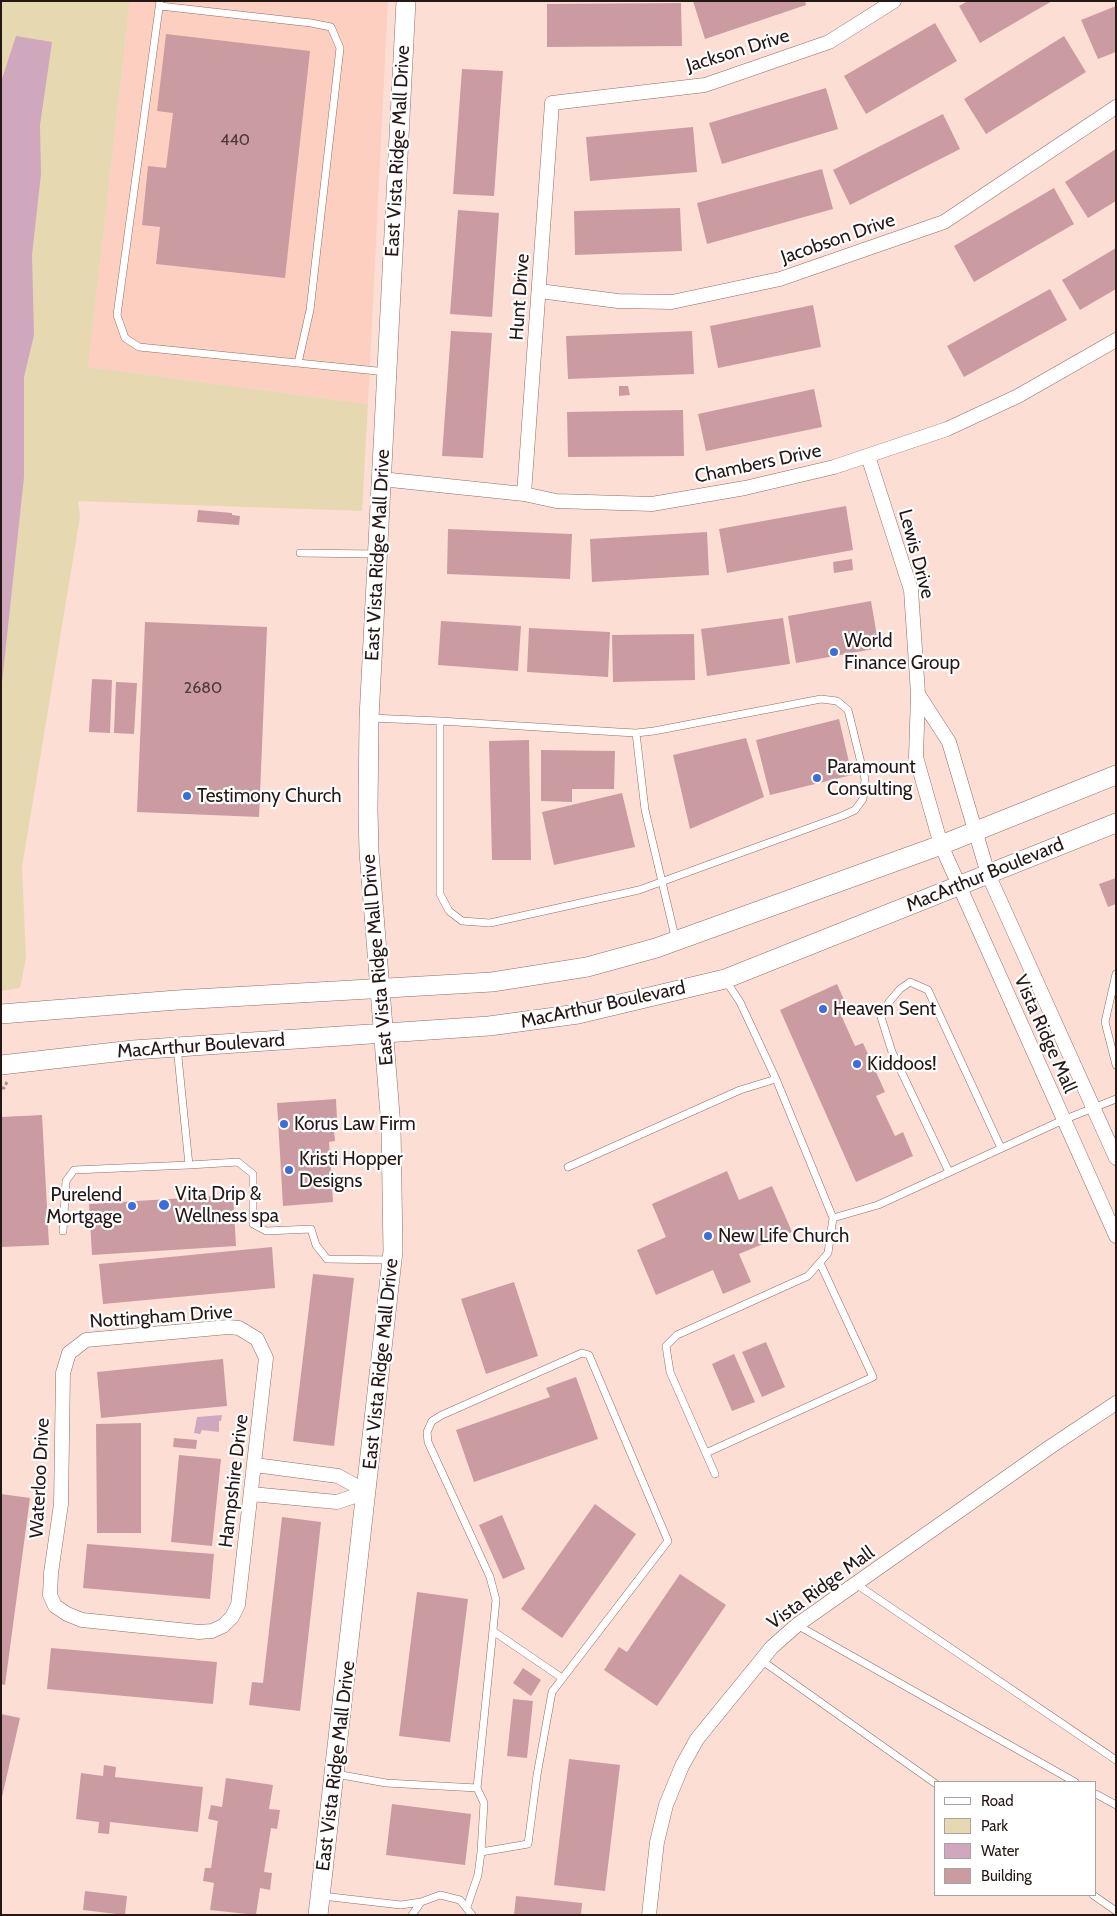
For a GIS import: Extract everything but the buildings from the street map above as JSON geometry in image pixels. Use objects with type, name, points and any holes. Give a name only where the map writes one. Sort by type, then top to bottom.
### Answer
[{"type":"main road","name":"East Vista Ridge Mall Drive","points":[[318,1915],[392,1260],[391,1127],[369,852],[369,718],[406,1]]},
{"type":"main road","points":[[1,1014],[80,1006],[492,982],[538,977],[587,967],[676,941],[941,845],[1116,775]]},
{"type":"main road","name":"MacArthur Boulevard","points":[[4,1074],[177,1047],[384,1035],[528,1022],[578,1014],[725,979],[1116,823]]},
{"type":"street","name":"Jackson Drive","points":[[552,103],[705,85],[829,42],[894,1]]},
{"type":"street","name":"Hunt Drive","points":[[524,494],[552,103]]},
{"type":"street","name":"Jacobson Drive","points":[[538,291],[618,301],[672,302],[780,279],[944,222],[1116,107]]},
{"type":"street","name":"Chambers Drive","points":[[382,479],[524,494],[556,501],[652,504],[744,488],[834,467],[947,429],[1018,396],[1116,340]]},
{"type":"street","name":"Lewis Drive","points":[[868,456],[911,590],[918,694],[916,757],[941,845]]},
{"type":"street","name":"Lewis Drive","points":[[918,694],[949,742],[975,832]]},
{"type":"street","name":"Vista Ridge Mall","points":[[975,832],[988,874],[1116,1158]]},
{"type":"street","name":"Vista Ridge Mall","points":[[941,845],[1062,1120],[1116,1236]]},
{"type":"street","name":"Nottingham Drive","points":[[69,1353],[86,1340],[228,1327],[239,1328],[257,1339]]},
{"type":"street","name":"Hampshire Drive","points":[[223,1626],[232,1617],[238,1605],[255,1465],[266,1368],[266,1358],[257,1339]]},
{"type":"street","name":"Waterloo Drive","points":[[69,1353],[63,1373],[61,1504],[51,1574],[50,1594],[55,1606],[67,1614],[82,1620],[199,1632],[212,1631],[223,1626]]},
{"type":"street","name":"Vista Ridge Mall","points":[[649,1915],[657,1842],[666,1805],[682,1766],[697,1739],[761,1660],[798,1625],[1116,1404]]},
{"type":"street","points":[[255,1465],[338,1476],[367,1492]]},
{"type":"street","points":[[251,1494],[337,1502],[367,1492]]},
{"type":"lane","points":[[298,363],[310,310],[340,48],[331,27],[160,4],[116,315],[125,338],[139,347],[387,372]]},
{"type":"lane","points":[[300,553],[378,554]]},
{"type":"lane","points":[[369,718],[440,721],[636,733],[821,699],[837,701],[848,710],[865,779],[863,799],[855,810],[621,895],[490,923],[462,921],[450,911],[440,894],[440,721]]},
{"type":"lane","points":[[636,733],[645,810],[676,941]]},
{"type":"lane","points":[[1116,974],[1105,1022],[1116,1065]]},
{"type":"lane","points":[[715,1474],[670,1372],[666,1346],[677,1335],[808,1276],[828,1253],[832,1218],[776,1080],[740,1002],[725,979]]},
{"type":"lane","points":[[949,1172],[892,1052],[882,1017],[889,1002],[900,989],[910,982],[928,990],[1001,1148]]},
{"type":"lane","points":[[1106,1017],[1116,1013]]},
{"type":"lane","points":[[177,1047],[189,1165]]},
{"type":"lane","points":[[568,1167],[740,1090],[776,1080]]},
{"type":"lane","points":[[832,1218],[878,1205],[1062,1120],[1116,1099]]},
{"type":"lane","points":[[63,1231],[66,1180],[74,1170],[238,1162],[253,1174],[253,1224],[266,1231],[312,1230],[316,1245],[327,1260],[392,1260]]},
{"type":"lane","points":[[706,1453],[873,1377],[820,1263]]},
{"type":"lane","points":[[467,1906],[478,1875],[481,1852],[484,1803],[477,1788],[496,1600],[490,1577],[428,1442],[427,1432],[432,1421],[442,1415],[582,1354],[589,1355],[668,1541],[552,1692],[537,1775],[528,1844],[481,1852]]},
{"type":"lane","points":[[856,1584],[1116,1760]]},
{"type":"lane","points":[[798,1625],[1073,1781]]},
{"type":"lane","points":[[493,1631],[562,1678]]},
{"type":"lane","points":[[761,1660],[934,1783]]},
{"type":"lane","points":[[334,1774],[386,1783],[477,1788]]},
{"type":"lane","points":[[1097,1795],[1116,1805]]},
{"type":"lane","points":[[321,1896],[401,1905],[421,1902],[430,1897],[450,1896],[467,1906],[472,1915]]},
{"type":"lane","points":[[1094,1896],[1116,1911]]},
{"type":"lane","points":[[412,1915],[421,1902]]},
{"type":"path","points":[[1,1088],[4,1088],[4,1074]]},
{"type":"shaded area","points":[[130,1],[388,1],[368,404],[88,367]]},
{"type":"green space","points":[[1,1],[130,1],[88,367],[368,404],[362,511],[78,501],[80,517],[22,867],[26,958],[20,988],[1,991]]},
{"type":"water","points":[[16,36],[52,42],[40,125],[41,174],[32,255],[34,335],[24,377],[24,477],[1,692],[1,82]]},
{"type":"water","points":[[222,1415],[221,1421],[219,1421],[219,1432],[202,1430],[200,1434],[194,1433],[197,1417]]},
{"type":"place","name":"World Finance Group","points":[[834,652]]},
{"type":"place","name":"Paramount Consulting","points":[[817,778]]},
{"type":"place","name":"Testimony Church","points":[[187,796]]},
{"type":"place","name":"Heaven Sent","points":[[823,1009]]},
{"type":"place","name":"Kiddoos!","points":[[857,1064]]},
{"type":"place","name":"Korus Law Firm","points":[[284,1124]]},
{"type":"place","name":"Kristi Hopper Designs","points":[[289,1170]]},
{"type":"place","name":"Vita Drip & Wellness spa","points":[[164,1205]]},
{"type":"place","name":"Purelend Mortgage","points":[[132,1206]]},
{"type":"place","name":"New Life Church","points":[[708,1236]]}]
